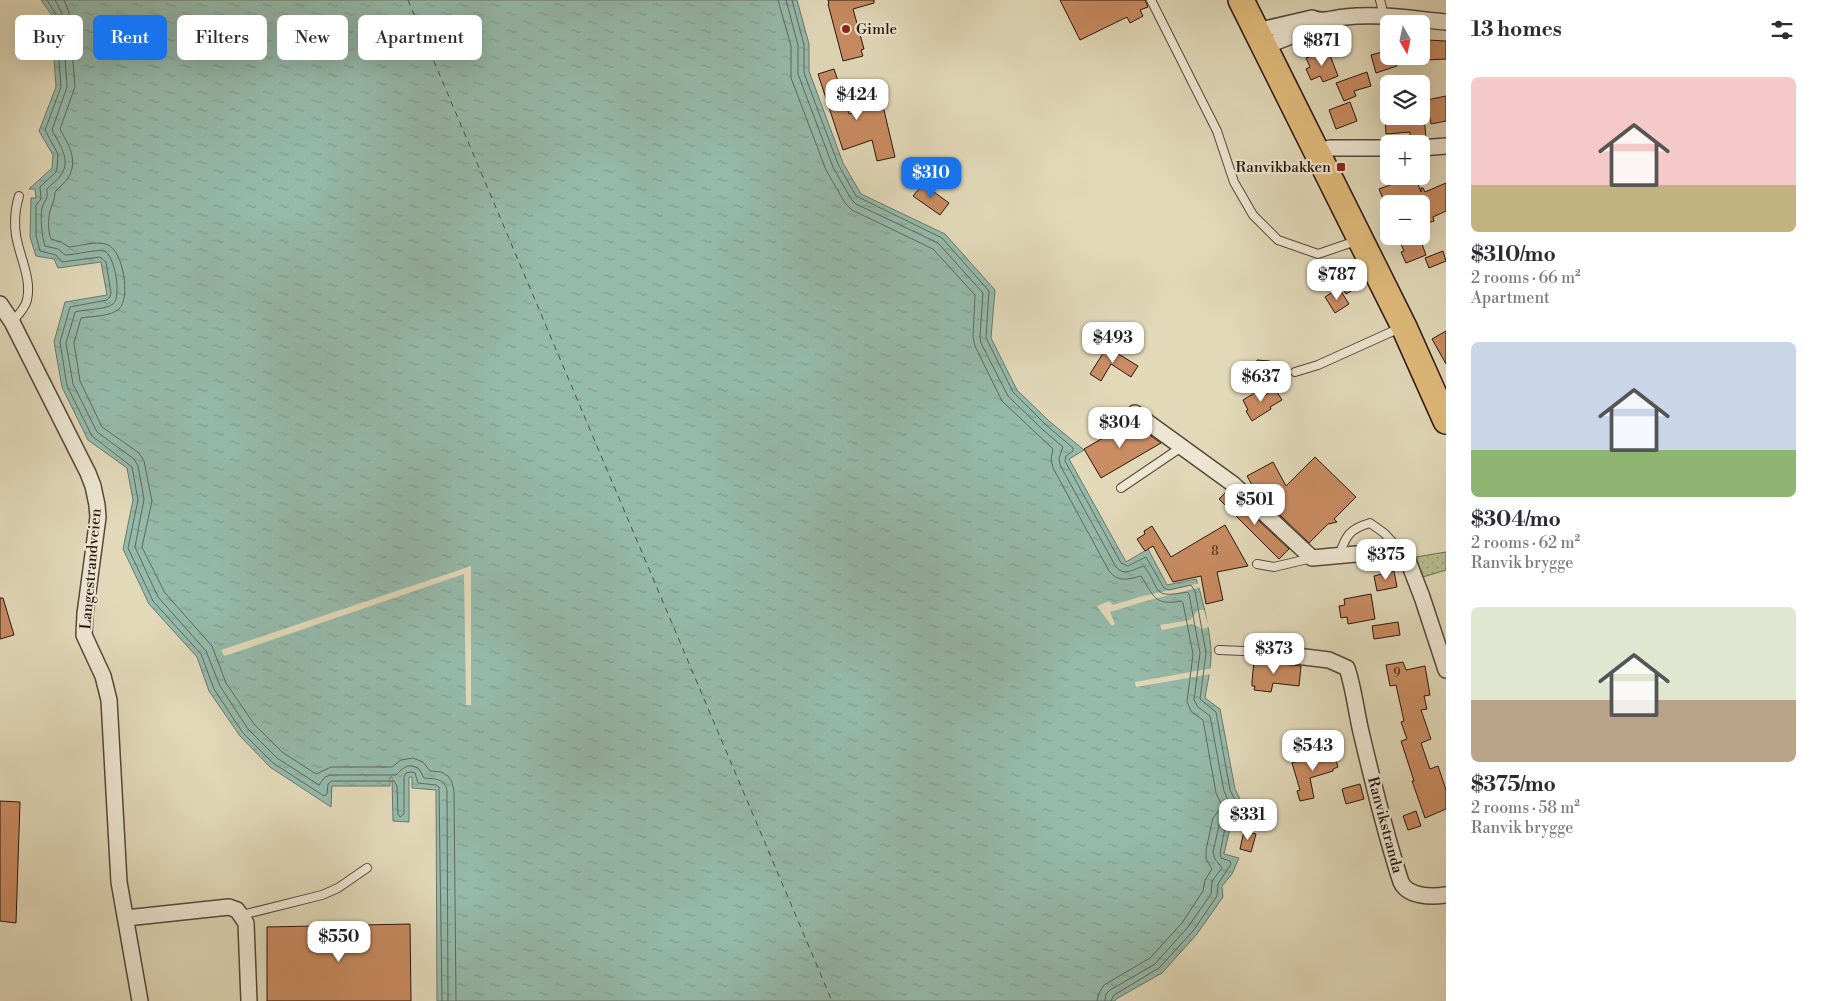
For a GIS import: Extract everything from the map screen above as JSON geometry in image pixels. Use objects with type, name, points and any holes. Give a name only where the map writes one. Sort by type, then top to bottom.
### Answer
[{"type":"main road","points":[[1241,0],[1404,327],[1446,421]]},
{"type":"street","points":[[1261,40],[1265,29],[1312,18],[1318,21],[1345,16],[1380,16]]},
{"type":"street","points":[[1430,20],[1446,22]]},
{"type":"street","points":[[1430,147],[1446,146]]},
{"type":"street","points":[[1317,152],[1330,148],[1380,148]]},
{"type":"street","name":"Langestrandveien","points":[[0,304],[12,322],[94,486],[97,505],[97,532],[85,614],[84,635],[103,676],[109,700],[119,882],[140,1001]]},
{"type":"street","points":[[1135,413],[1234,484],[1312,558],[1400,550],[1405,554],[1422,597],[1446,670]]},
{"type":"street","name":"Ranvikstranda","points":[[1280,654],[1329,660],[1347,668],[1385,833],[1404,889],[1413,894],[1436,897],[1446,895]]},
{"type":"street","points":[[126,918],[228,907],[237,910],[246,923],[249,1001]]},
{"type":"lane","points":[[1151,0],[1217,130],[1234,182],[1253,215],[1278,240],[1318,254],[1361,240]]},
{"type":"lane","points":[[1380,0],[1384,15]]},
{"type":"lane","points":[[12,322],[22,310],[27,300],[28,285],[15,228],[16,206],[19,196]]},
{"type":"lane","points":[[1295,372],[1318,365],[1404,327]]},
{"type":"lane","points":[[1121,488],[1183,446]]},
{"type":"lane","points":[[1339,555],[1344,539],[1355,527],[1370,523],[1384,532],[1400,550]]},
{"type":"lane","points":[[1257,564],[1274,566],[1312,558]]},
{"type":"lane","points":[[1219,650],[1280,654]]},
{"type":"lane","points":[[242,915],[322,895],[338,888],[367,868]]},
{"type":"shaded area","points":[[1446,552],[1446,570],[1423,577],[1416,557]]},
{"type":"water","points":[[41,0],[797,0],[809,44],[809,71],[843,163],[861,194],[945,234],[995,290],[991,338],[1017,390],[1049,421],[1084,450],[1069,459],[1126,562],[1148,549],[1167,585],[1196,579],[1206,617],[1211,648],[1205,698],[1220,709],[1235,789],[1242,803],[1242,827],[1231,824],[1224,854],[1239,858],[1232,874],[1222,886],[1223,897],[1197,934],[1162,973],[1115,1001],[437,1001],[436,790],[412,788],[412,777],[409,777],[409,822],[393,821],[392,777],[390,777],[390,786],[332,786],[331,807],[270,767],[240,736],[209,691],[197,657],[149,604],[123,549],[133,500],[127,468],[88,440],[62,387],[54,342],[65,302],[107,295],[101,262],[58,268],[54,259],[36,256],[30,237],[31,198],[36,198],[35,189],[29,189],[52,168],[53,155],[39,131],[56,87],[54,60],[83,60],[83,15],[51,14]]},
{"type":"pier","points":[[471,566],[471,705],[466,705],[464,574],[231,654],[224,656],[221,650]]},
{"type":"pier","points":[[1200,583],[1201,587],[1110,612],[1115,624],[1112,626],[1097,606],[1109,601],[1113,605]]},
{"type":"pier","points":[[1198,610],[1204,610],[1209,627],[1202,629],[1192,624],[1162,630],[1160,625],[1190,620]]},
{"type":"pier","points":[[1213,668],[1211,674],[1136,687],[1135,682]]},
{"type":"building","name":"Gimle","points":[[828,0],[874,0],[874,3],[853,9],[864,49],[861,50],[863,56],[843,61]]},
{"type":"building","points":[[1060,0],[1145,0],[1148,7],[1140,10],[1143,16],[1130,23],[1127,17],[1080,40]]},
{"type":"building","points":[[1334,31],[1339,42],[1321,48],[1317,37]]},
{"type":"building","points":[[1430,40],[1446,41],[1446,59],[1430,60]]},
{"type":"building","points":[[1328,50],[1338,76],[1323,82],[1320,76],[1311,80],[1306,69],[1310,67],[1306,58]]},
{"type":"building","points":[[1380,52],[1380,65],[1397,66],[1376,73],[1371,55]]},
{"type":"building","points":[[834,69],[849,114],[883,106],[895,157],[877,161],[872,140],[843,150],[818,74]]},
{"type":"building","points":[[1367,72],[1371,86],[1354,91],[1356,96],[1344,101],[1336,83]]},
{"type":"building","points":[[1446,96],[1446,121],[1431,124],[1430,99]]},
{"type":"building","points":[[1350,102],[1357,121],[1336,129],[1329,110]]},
{"type":"building","points":[[1386,125],[1425,125],[1426,135],[1410,135],[1410,132],[1386,134]]},
{"type":"building","points":[[1446,183],[1446,211],[1433,217],[1434,221],[1430,222],[1430,195],[1381,195],[1379,189],[1390,185],[1418,185],[1421,192],[1421,188],[1423,188],[1425,192]]},
{"type":"building","points":[[923,184],[949,203],[940,215],[913,196]]},
{"type":"building","points":[[1401,245],[1422,245],[1426,255],[1406,263],[1401,252],[1404,251]]},
{"type":"building","points":[[1443,251],[1446,261],[1429,268],[1425,258]]},
{"type":"building","points":[[1356,262],[1366,282],[1346,294],[1339,283],[1342,281],[1337,273]]},
{"type":"building","points":[[1339,288],[1349,304],[1335,313],[1325,297]]},
{"type":"building","points":[[1446,331],[1446,364],[1432,339]]},
{"type":"building","points":[[1107,347],[1138,366],[1131,377],[1111,364],[1101,381],[1090,374]]},
{"type":"building","points":[[1257,360],[1270,361],[1268,374],[1255,372]]},
{"type":"building","points":[[1266,386],[1264,396],[1275,389],[1282,400],[1252,421],[1246,411],[1248,410],[1243,400]]},
{"type":"building","points":[[1131,422],[1161,443],[1101,478],[1084,449]]},
{"type":"building","points":[[1315,457],[1356,497],[1334,519],[1337,522],[1328,524],[1309,543],[1256,492],[1247,476],[1273,462],[1286,486]]},
{"type":"building","points":[[1227,491],[1289,549],[1279,559],[1219,499]]},
{"type":"building","points":[[1225,525],[1248,566],[1217,572],[1223,600],[1206,604],[1201,576],[1173,582],[1153,546],[1145,551],[1137,539],[1152,526],[1171,557]]},
{"type":"building","points":[[1394,571],[1397,587],[1377,591],[1374,576]]},
{"type":"building","points":[[1371,594],[1375,619],[1348,624],[1347,617],[1341,618],[1339,606],[1345,605],[1344,599]]},
{"type":"building","points":[[0,598],[3,598],[14,635],[0,639]]},
{"type":"building","points":[[1398,622],[1400,635],[1374,639],[1372,626]]},
{"type":"building","points":[[1254,661],[1301,666],[1299,686],[1273,683],[1271,692],[1254,690],[1255,686],[1252,686],[1252,681]]},
{"type":"building","points":[[1403,662],[1406,670],[1425,666],[1430,695],[1424,696],[1427,709],[1421,710],[1431,739],[1421,743],[1430,769],[1438,766],[1446,790],[1446,809],[1425,818],[1401,741],[1407,739],[1401,722],[1404,721],[1396,685],[1390,686],[1386,665]]},
{"type":"building","points":[[1333,751],[1338,767],[1333,769],[1333,771],[1310,778],[1314,798],[1300,801],[1297,791],[1300,790],[1292,763]]},
{"type":"building","points":[[1360,784],[1364,799],[1346,804],[1342,789]]},
{"type":"building","points":[[0,801],[20,802],[16,923],[0,921]]},
{"type":"building","points":[[1416,811],[1421,826],[1408,830],[1403,816]]},
{"type":"building","points":[[1244,831],[1256,834],[1251,852],[1240,849]]},
{"type":"building","points":[[410,924],[411,1001],[267,1001],[267,927]]},
{"type":"ferry route","points":[[408,0],[832,1001]]},
{"type":"place","name":"Gimle","points":[[846,29]]},
{"type":"place","name":"Ranvikbakken","points":[[1341,167]]}]
